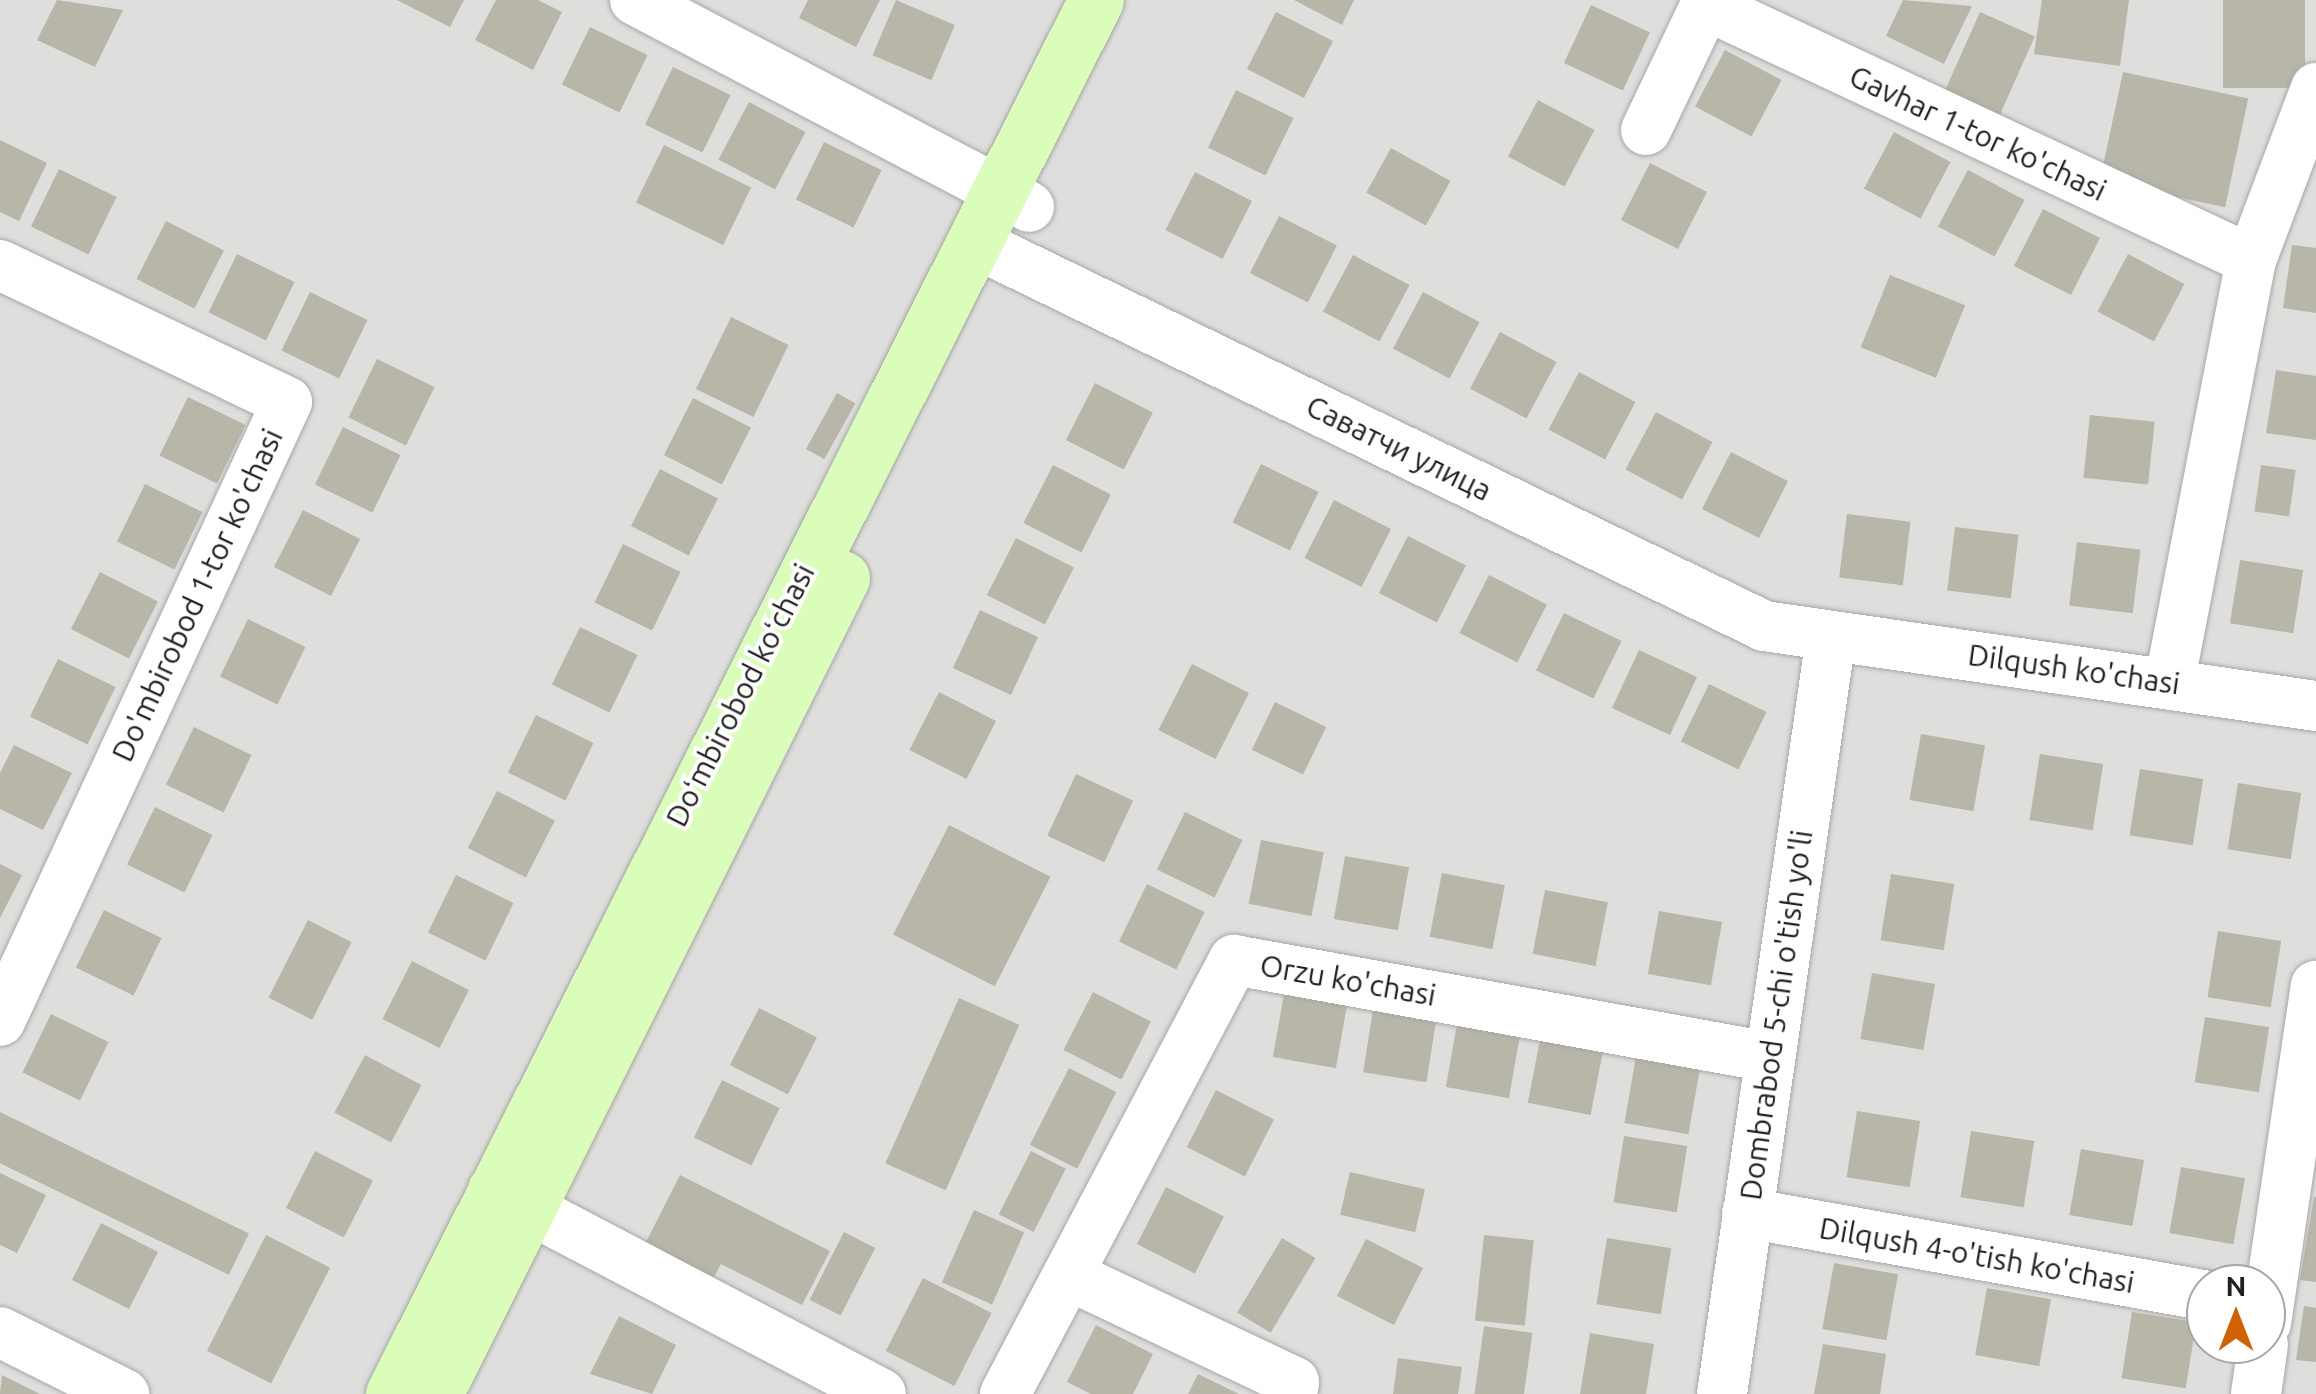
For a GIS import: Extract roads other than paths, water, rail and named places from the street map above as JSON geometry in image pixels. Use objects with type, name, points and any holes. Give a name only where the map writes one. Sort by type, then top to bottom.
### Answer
[{"type":"main road","name":"Doʻmbirobod koʻchasi","points":[[1014,199],[1096,0]]},
{"type":"main road","name":"Doʻmbirobod koʻchasi","points":[[394,1394],[511,1198],[1014,199],[1133,0]]},
{"type":"main road","name":"Doʻmbirobod koʻchasi","points":[[435,1394],[511,1198]]},
{"type":"street","points":[[635,0],[1014,199]]},
{"type":"street","name":"Gavhar 1-tor ko'chasi","points":[[1646,130],[1707,3],[2250,260]]},
{"type":"street","points":[[2170,680],[2250,260],[2316,88]]},
{"type":"street","name":"Саватчи улица","points":[[988,249],[1764,626],[1831,637]]},
{"type":"street","name":"Do'mbirobod 1-tor ko'chasi","points":[[0,265],[287,402],[0,1022]]},
{"type":"street","name":"Dilqush ko'chasi","points":[[1831,637],[2170,680],[2316,706]]},
{"type":"street","name":"Dombrabod 5-chi o'tish yo'li","points":[[1722,1394],[1831,637]]},
{"type":"street","name":"Orzu ko'chasi","points":[[1005,1394],[1234,960],[1769,1057]]},
{"type":"street","points":[[2274,1264],[2316,986]]},
{"type":"street","points":[[511,1198],[881,1394]]},
{"type":"street","name":"Dilqush 4-o'tish ko'chasi","points":[[1747,1213],[2186,1292]]},
{"type":"street","points":[[1068,1274],[1294,1382],[1292,1394]]},
{"type":"street","points":[[0,1332],[124,1394]]},
{"type":"street","points":[[2256,1394],[2260,1364]]}]
